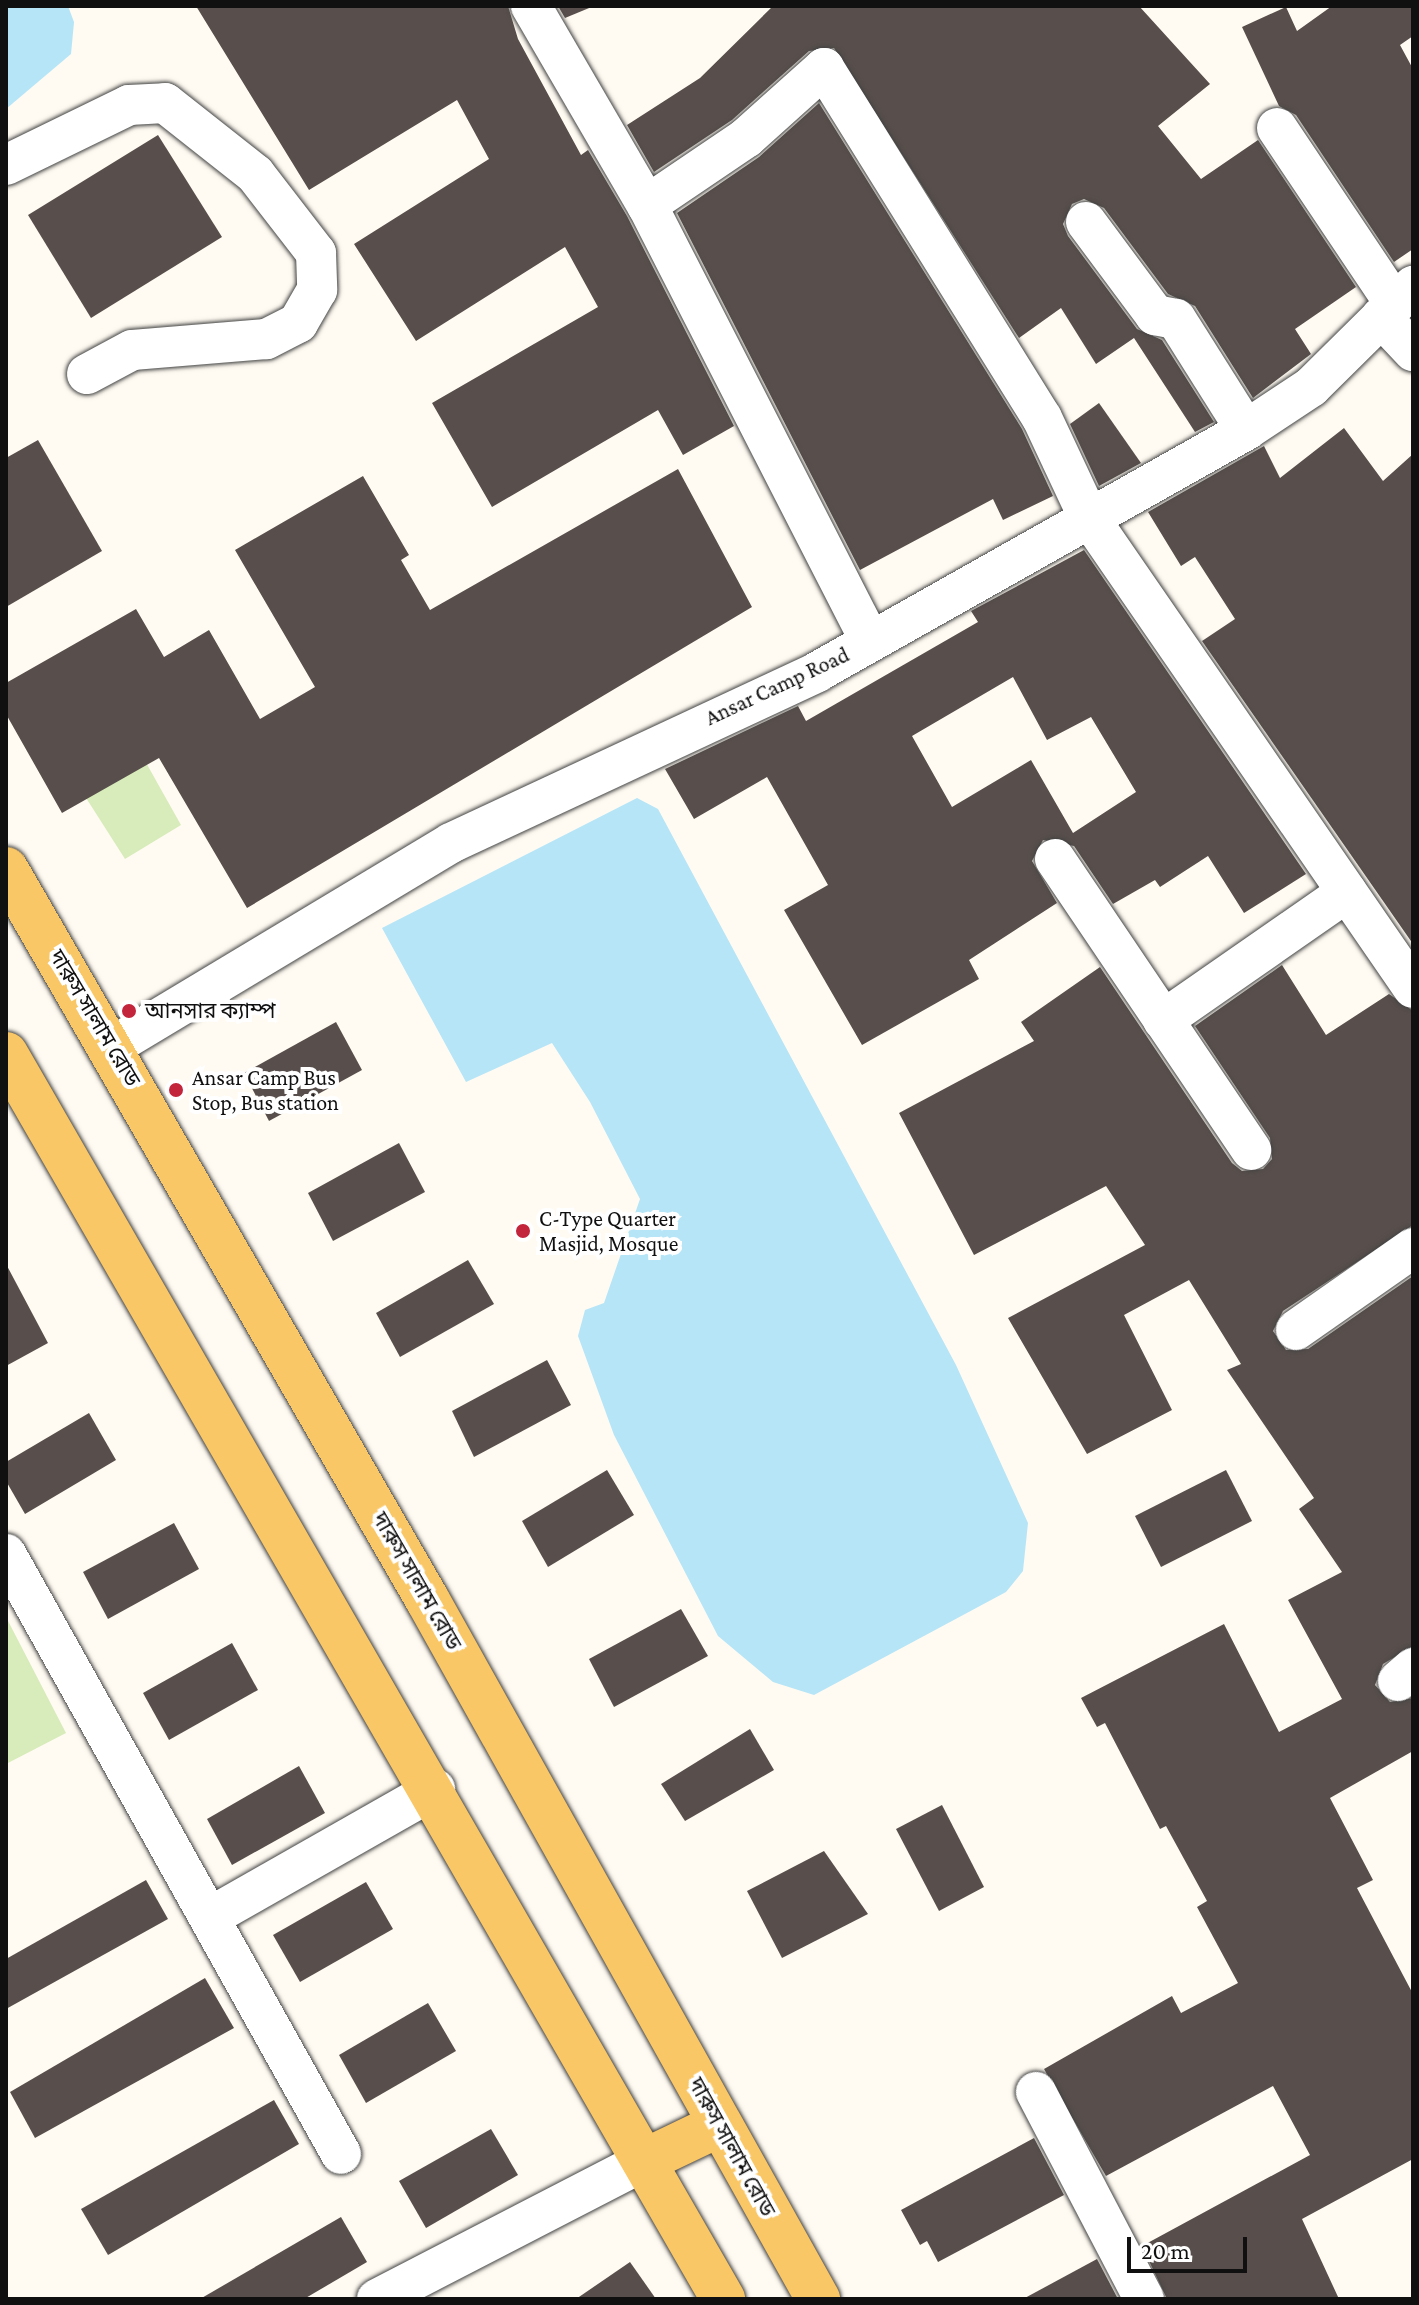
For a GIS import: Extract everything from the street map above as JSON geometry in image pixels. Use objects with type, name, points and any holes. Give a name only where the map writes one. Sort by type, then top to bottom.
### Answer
[{"type":"main road","name":"দারুস সালাম রোড","points":[[6,869],[113,1046],[818,2299]]},
{"type":"main road","points":[[6,1054],[435,1789],[723,2299]]},
{"type":"main road","points":[[644,2161],[719,2125]]},
{"type":"street","points":[[531,6],[647,205],[870,641]]},
{"type":"street","points":[[647,205],[746,138],[824,68],[1042,418],[1088,516],[1413,988]]},
{"type":"street","points":[[6,165],[129,105],[165,103],[255,174],[316,253],[317,290],[298,323],[266,339],[132,350],[87,374]]},
{"type":"street","points":[[1277,128],[1396,302],[1413,351]]},
{"type":"street","points":[[1086,222],[1155,315],[1176,319],[1246,430]]},
{"type":"street","name":"Ansar Camp Road","points":[[113,1046],[451,843],[870,641],[1246,430],[1311,387],[1396,302]]},
{"type":"street","points":[[1055,859],[1251,1150]]},
{"type":"street","points":[[1163,1020],[1347,892]]},
{"type":"street","points":[[1296,1330],[1413,1248]]},
{"type":"street","points":[[6,1554],[341,2154]]},
{"type":"street","points":[[210,1917],[435,1789]]},
{"type":"street","points":[[1036,2092],[1144,2299]]},
{"type":"street","points":[[377,2299],[567,2205],[644,2161]]},
{"type":"green space","points":[[140,752],[181,825],[125,859],[81,790]]},
{"type":"green space","points":[[6,1617],[66,1733],[6,1764]]},
{"type":"water","points":[[6,6],[68,6],[74,22],[71,54],[6,109]]},
{"type":"water","points":[[637,798],[658,809],[956,1365],[1028,1523],[1023,1571],[1006,1592],[814,1695],[773,1682],[718,1636],[614,1435],[578,1336],[585,1310],[604,1303],[640,1199],[590,1102],[552,1043],[466,1082],[382,928]]},
{"type":"building","points":[[196,6],[508,6],[518,39],[581,155],[588,150],[627,216],[734,426],[683,455],[658,410],[492,507],[432,403],[598,307],[565,247],[416,341],[354,244],[489,159],[457,100],[309,190]]},
{"type":"building","points":[[558,6],[594,6],[565,18]]},
{"type":"building","points":[[773,6],[1139,6],[1210,84],[1158,126],[1201,179],[1258,140],[1356,287],[1295,329],[1311,354],[1253,398],[1195,306],[1168,294],[1104,208],[1084,199],[1072,204],[1063,224],[1068,236],[1137,329],[1162,340],[1214,422],[1195,432],[1134,338],[1096,364],[1061,308],[1019,338],[834,48],[809,51],[732,120],[654,172],[627,125],[700,78]]},
{"type":"building","points":[[1332,6],[1413,6],[1413,36],[1400,45],[1413,69],[1413,249],[1394,262],[1296,115],[1279,106],[1242,27],[1286,7],[1297,31]]},
{"type":"building","points":[[819,103],[1022,429],[1053,496],[1003,520],[993,499],[860,570],[677,213],[759,157]]},
{"type":"building","points":[[158,135],[222,237],[91,318],[28,215]]},
{"type":"building","points":[[1099,403],[1141,463],[1099,486],[1070,424]]},
{"type":"building","points":[[1344,428],[1383,481],[1413,454],[1413,944],[1202,641],[1235,619],[1195,557],[1181,566],[1148,512],[1264,446],[1280,478]]},
{"type":"building","points":[[38,440],[102,551],[6,607],[6,458]]},
{"type":"building","points":[[678,469],[752,607],[247,908],[159,758],[62,813],[6,714],[6,683],[136,609],[164,657],[209,630],[260,719],[315,687],[235,550],[363,476],[409,555],[401,560],[430,610]]},
{"type":"building","points":[[1084,550],[1306,874],[1244,913],[1208,856],[1160,887],[1155,880],[1113,904],[1074,846],[1043,840],[1032,861],[1057,903],[969,960],[979,979],[862,1045],[784,910],[828,885],[767,777],[694,819],[665,769],[798,706],[806,721],[978,622],[971,611]],"holes":[[[1013,677],[1047,740],[1091,717],[1136,792],[1073,833],[1031,760],[952,807],[912,736]]]},
{"type":"building","points":[[1282,965],[1326,1035],[1389,994],[1413,1011],[1413,1225],[1283,1311],[1273,1331],[1286,1350],[1308,1349],[1413,1276],[1413,1646],[1383,1664],[1375,1685],[1390,1702],[1413,1698],[1413,1751],[1330,1798],[1373,1880],[1357,1888],[1413,1994],[1413,2159],[1302,2219],[1339,2299],[1167,2299],[1142,2246],[1310,2155],[1273,2086],[1106,2176],[1044,2069],[1172,1996],[1181,2013],[1238,1983],[1197,1907],[1207,1901],[1166,1826],[1160,1829],[1105,1723],[1097,1727],[1081,1698],[1224,1624],[1279,1732],[1342,1699],[1288,1600],[1342,1572],[1299,1509],[1314,1498],[1227,1370],[1241,1364],[1189,1280],[1124,1315],[1172,1410],[1087,1454],[1008,1318],[1145,1245],[1106,1186],[974,1255],[899,1113],[1034,1041],[1021,1022],[1100,967],[1232,1163],[1242,1171],[1263,1169],[1272,1159],[1270,1138],[1195,1026]]},
{"type":"building","points":[[336,1022],[362,1070],[269,1121],[244,1073]]},
{"type":"building","points":[[399,1143],[425,1192],[333,1241],[308,1193]]},
{"type":"building","points":[[468,1260],[494,1304],[400,1357],[376,1313]]},
{"type":"building","points":[[6,1264],[48,1343],[6,1366]]},
{"type":"building","points":[[547,1360],[571,1405],[474,1457],[452,1411]]},
{"type":"building","points":[[89,1413],[116,1460],[25,1514],[6,1481],[6,1462]]},
{"type":"building","points":[[607,1470],[634,1515],[548,1567],[522,1521]]},
{"type":"building","points":[[1226,1470],[1252,1521],[1161,1567],[1135,1516]]},
{"type":"building","points":[[174,1523],[199,1569],[108,1619],[83,1572]]},
{"type":"building","points":[[681,1609],[708,1656],[614,1707],[589,1659]]},
{"type":"building","points":[[232,1643],[258,1690],[169,1740],[143,1693]]},
{"type":"building","points":[[750,1729],[774,1770],[685,1821],[661,1784]]},
{"type":"building","points":[[299,1766],[325,1813],[232,1865],[207,1819]]},
{"type":"building","points":[[942,1805],[984,1887],[939,1911],[896,1829]]},
{"type":"building","points":[[824,1851],[868,1914],[782,1958],[747,1891]]},
{"type":"building","points":[[146,1880],[168,1919],[6,2009],[6,1959]]},
{"type":"building","points":[[366,1882],[393,1929],[300,1982],[273,1935]]},
{"type":"building","points":[[205,1978],[234,2028],[35,2138],[10,2092]]},
{"type":"building","points":[[428,2003],[456,2051],[366,2103],[339,2055]]},
{"type":"building","points":[[274,2100],[299,2144],[108,2255],[81,2209]]},
{"type":"building","points":[[491,2129],[518,2175],[426,2228],[399,2181]]},
{"type":"building","points":[[1034,2138],[1064,2195],[938,2262],[927,2241],[920,2245],[901,2210]]},
{"type":"building","points":[[341,2217],[367,2262],[304,2299],[200,2299]]},
{"type":"building","points":[[1097,2259],[1118,2299],[1023,2299]]},
{"type":"building","points":[[630,2262],[656,2299],[576,2299]]},
{"type":"place","name":"আনসার ক্যাম্প","points":[[129,1011]]},
{"type":"place","name":"Ansar Camp Bus Stop, Bus station","points":[[176,1090]]},
{"type":"place","name":"C-Type Quarter Masjid, Mosque","points":[[523,1231]]}]
